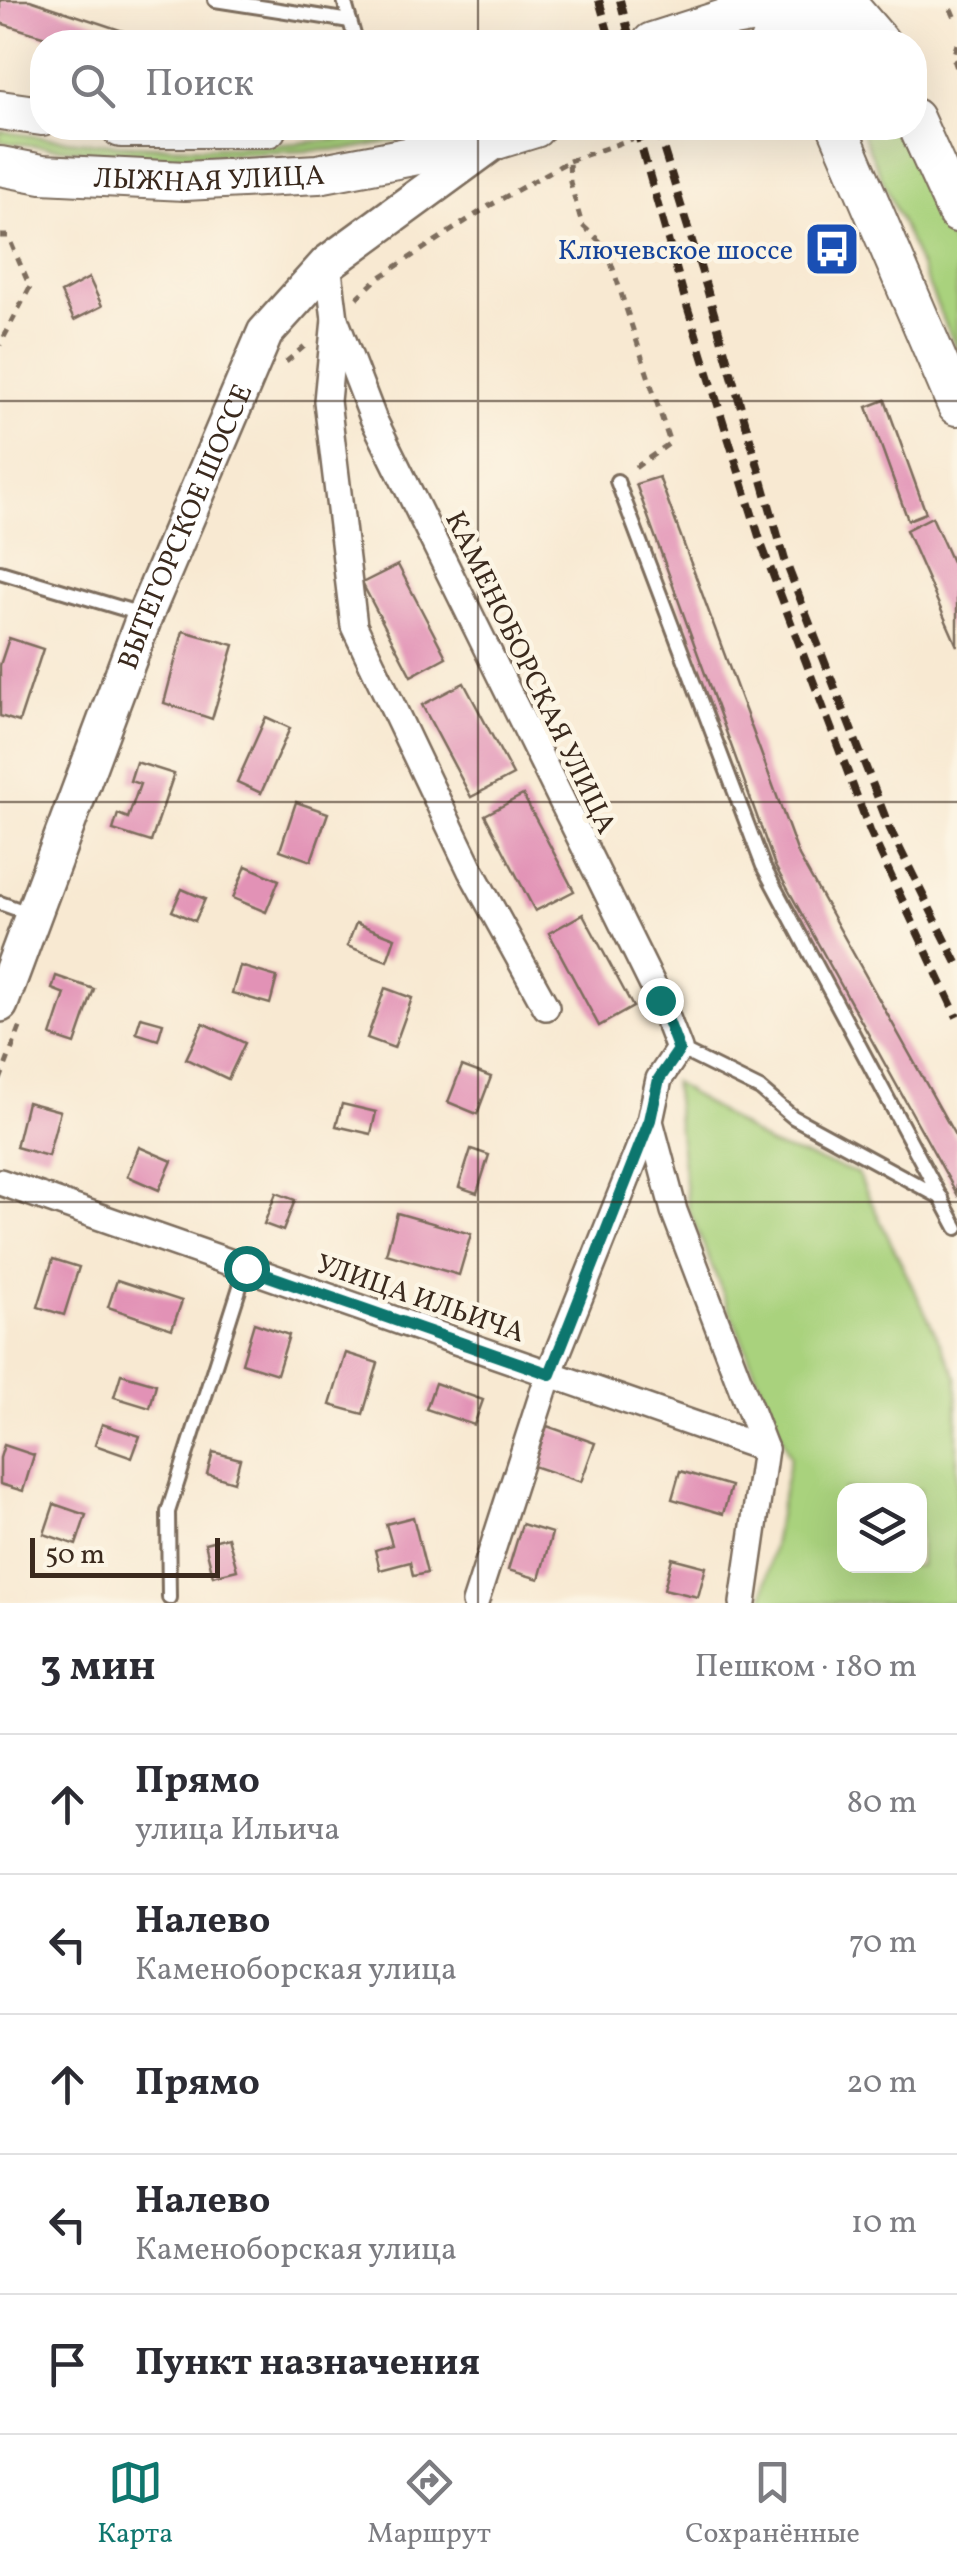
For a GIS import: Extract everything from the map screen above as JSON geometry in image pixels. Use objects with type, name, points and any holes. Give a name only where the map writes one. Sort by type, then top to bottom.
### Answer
[{"type":"main road","points":[[690,30],[727,18],[827,0]]},
{"type":"main road","points":[[789,30],[840,0]]},
{"type":"main road","points":[[833,30],[840,0]]},
{"type":"main road","points":[[840,0],[869,30]]},
{"type":"main road","points":[[0,110],[30,114]]},
{"type":"main road","name":"ЛЫЖНАЯ УЛИЦА","points":[[0,166],[42,174],[185,181],[318,174],[496,140]]},
{"type":"main road","name":"ВЫТЕГОРСКОЕ ШОССЕ","points":[[0,1004],[144,615],[265,333],[328,263],[496,140]]},
{"type":"main road","points":[[843,140],[957,406]]},
{"type":"main road","points":[[924,140],[957,213]]},
{"type":"street","points":[[328,263],[335,319],[327,400],[354,626],[472,871],[546,1007]]},
{"type":"street","name":"КАМЕНОБОРСКАЯ УЛИЦА","points":[[335,319],[373,418],[660,1000],[679,1050]]},
{"type":"street","points":[[475,1603],[550,1374],[650,1120],[659,1079],[679,1050]]},
{"type":"street","points":[[650,1120],[674,1211],[765,1449],[743,1603]]},
{"type":"street","name":"УЛИЦА ИЛЬИЧА","points":[[0,1182],[765,1449]]},
{"type":"lane","points":[[215,0],[350,21]]},
{"type":"lane","points":[[344,0],[353,30]]},
{"type":"lane","points":[[618,481],[763,866],[957,1228]]},
{"type":"lane","points":[[0,572],[144,615]]},
{"type":"lane","points":[[0,903],[34,915]]},
{"type":"lane","points":[[679,1050],[760,1089],[794,1117],[943,1199]]},
{"type":"lane","points":[[169,1598],[168,1512],[246,1268]]},
{"type":"path","points":[[951,9],[957,23]]},
{"type":"path","points":[[957,44],[952,57],[957,68]]},
{"type":"path","points":[[569,161],[629,140]]},
{"type":"path","points":[[0,236],[8,236],[30,287],[0,345]]},
{"type":"green space","points":[[0,131],[30,135],[30,140],[154,146],[399,140],[351,149],[150,158],[0,142]]},
{"type":"green space","points":[[865,140],[907,140],[957,254],[957,351]]},
{"type":"green space","points":[[673,1082],[770,1145],[857,1173],[957,1377],[957,1603],[762,1603],[790,1457],[688,1208]]},
{"type":"building","points":[[0,0],[30,0],[120,30],[30,32],[0,23]]},
{"type":"building","points":[[89,278],[102,306],[74,320],[61,293]]},
{"type":"building","points":[[885,400],[926,513],[908,520],[867,407]]},
{"type":"building","points":[[659,477],[799,856],[957,1139],[957,1194],[775,866],[636,484]]},
{"type":"building","points":[[932,517],[957,573],[957,646],[906,530]]},
{"type":"building","points":[[398,565],[446,657],[411,676],[362,583]]},
{"type":"building","points":[[183,631],[234,645],[212,719],[164,703]]},
{"type":"building","points":[[9,638],[43,649],[19,722],[0,716],[0,665]]},
{"type":"building","points":[[464,683],[513,775],[471,797],[422,705]]},
{"type":"building","points":[[266,717],[290,728],[261,793],[237,782]]},
{"type":"building","points":[[136,762],[174,774],[151,842],[113,830],[118,814],[128,818],[140,784],[130,781]]},
{"type":"building","points":[[523,795],[574,891],[535,911],[485,815]]},
{"type":"building","points":[[296,802],[328,813],[311,861],[280,850]]},
{"type":"building","points":[[246,866],[279,880],[266,912],[233,898]]},
{"type":"building","points":[[182,889],[205,899],[195,921],[172,911]]},
{"type":"building","points":[[583,914],[633,1007],[599,1026],[549,933]]},
{"type":"building","points":[[356,923],[395,938],[387,961],[347,946]]},
{"type":"building","points":[[240,966],[277,977],[270,1004],[232,993]]},
{"type":"building","points":[[56,976],[94,989],[75,1044],[51,1036],[65,994],[52,989]]},
{"type":"building","points":[[385,988],[412,998],[394,1048],[367,1038]]},
{"type":"building","points":[[141,1017],[163,1023],[158,1040],[136,1033]]},
{"type":"building","points":[[203,1023],[245,1043],[228,1079],[186,1059]]},
{"type":"building","points":[[462,1066],[491,1077],[477,1114],[448,1102]]},
{"type":"building","points":[[27,1102],[60,1111],[48,1156],[16,1147]]},
{"type":"building","points":[[342,1104],[376,1112],[371,1134],[336,1126]]},
{"type":"building","points":[[139,1147],[172,1161],[159,1190],[127,1176]]},
{"type":"building","points":[[471,1149],[489,1155],[477,1193],[459,1187]]},
{"type":"building","points":[[276,1193],[295,1200],[283,1231],[264,1224]]},
{"type":"building","points":[[397,1213],[471,1234],[459,1275],[386,1254]]},
{"type":"building","points":[[53,1259],[79,1267],[64,1315],[38,1307]]},
{"type":"building","points":[[117,1280],[182,1301],[172,1329],[108,1307]]},
{"type":"building","points":[[254,1323],[289,1335],[277,1374],[242,1363]]},
{"type":"building","points":[[346,1353],[378,1363],[363,1414],[330,1405]]},
{"type":"building","points":[[121,1374],[156,1384],[150,1408],[114,1397]]},
{"type":"building","points":[[435,1383],[483,1400],[474,1425],[426,1409]]},
{"type":"building","points":[[102,1424],[140,1436],[132,1458],[95,1445]]},
{"type":"building","points":[[547,1426],[595,1443],[581,1482],[533,1466]]},
{"type":"building","points":[[4,1445],[34,1455],[23,1491],[0,1484]]},
{"type":"building","points":[[213,1452],[240,1459],[234,1482],[207,1474]]},
{"type":"building","points":[[680,1471],[731,1486],[723,1514],[672,1499]]},
{"type":"building","points":[[54,1504],[86,1515],[76,1545],[44,1534]]},
{"type":"building","points":[[413,1517],[427,1573],[413,1576],[410,1562],[380,1570],[375,1550],[392,1545],[386,1524]]},
{"type":"building","points":[[522,1524],[552,1533],[539,1579],[508,1570]]},
{"type":"building","points":[[228,1537],[237,1570],[213,1576],[205,1543]]},
{"type":"building","points":[[672,1558],[706,1567],[698,1597],[664,1589]]},
{"type":"railway","points":[[599,0],[608,30]]},
{"type":"railway","points":[[620,0],[628,30]]},
{"type":"railway","points":[[639,140],[762,546],[870,831],[957,1017]]},
{"type":"railway","points":[[661,140],[785,560],[890,829],[957,963]]},
{"type":"place","name":"Ключевское шоссе","points":[[832,249]]},
{"type":"route","points":[[246,1268],[550,1374],[650,1120],[659,1079],[679,1050],[660,1000]]}]
